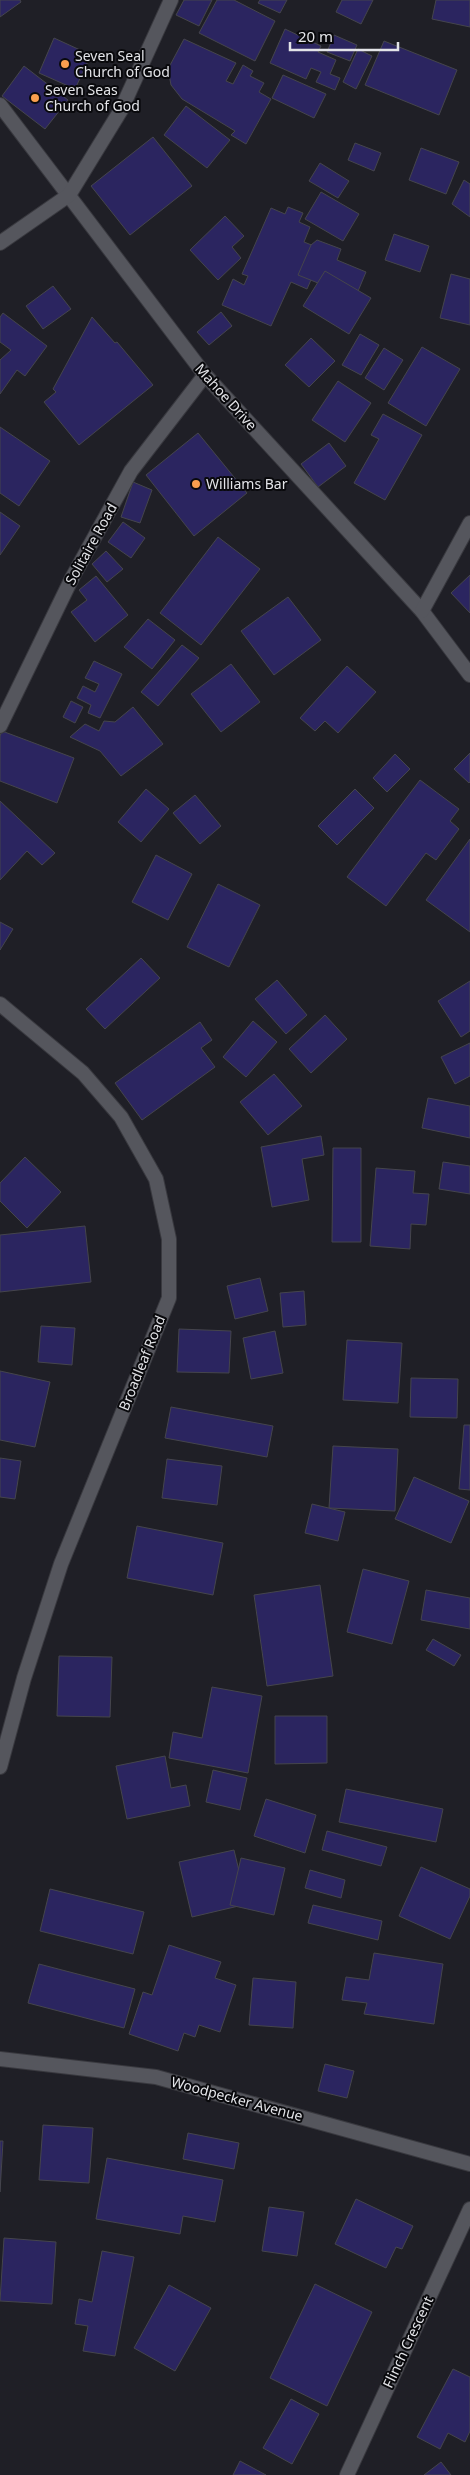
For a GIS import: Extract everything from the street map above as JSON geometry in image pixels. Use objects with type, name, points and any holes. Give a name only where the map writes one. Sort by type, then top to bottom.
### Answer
[{"type":"street","points":[[0,243],[69,194],[121,110],[171,0]]},
{"type":"street","name":"Mahoe Drive","points":[[0,105],[205,375],[422,612],[470,675]]},
{"type":"street","name":"Solitaire Road","points":[[0,726],[72,578],[131,472],[205,375]]},
{"type":"street","points":[[422,612],[470,523]]},
{"type":"street","name":"Broadleaf Road","points":[[0,1004],[83,1073],[121,1117],[156,1179],[169,1239],[169,1298],[61,1564],[24,1678],[0,1767]]},
{"type":"street","name":"Woodpecker Avenue","points":[[0,2059],[156,2077],[470,2164]]},
{"type":"street","name":"Flinch Crescent","points":[[347,2475],[470,2209]]},
{"type":"building","points":[[0,0],[20,0],[21,2],[0,17]]},
{"type":"building","points":[[184,0],[212,0],[199,26],[176,15]]},
{"type":"building","points":[[217,0],[234,0],[275,21],[255,61],[199,33]]},
{"type":"building","points":[[260,0],[287,0],[280,13],[258,3]]},
{"type":"building","points":[[342,0],[373,0],[361,24],[336,12]]},
{"type":"building","points":[[436,0],[470,0],[470,27],[432,19]]},
{"type":"building","points":[[285,29],[321,46],[318,52],[336,60],[330,74],[340,78],[335,90],[316,82],[321,72],[311,68],[306,79],[270,63]]},
{"type":"building","points":[[334,35],[357,45],[350,61],[327,52]]},
{"type":"building","name":"Seven Seal Church of God","points":[[54,38],[91,55],[75,89],[39,73]]},
{"type":"building","points":[[184,39],[236,63],[226,81],[233,84],[243,65],[253,71],[250,76],[264,83],[259,92],[271,99],[246,144],[231,135],[235,131],[182,99],[171,85],[168,69]]},
{"type":"building","points":[[384,41],[457,70],[439,115],[365,85]]},
{"type":"building","points":[[358,49],[372,56],[356,89],[343,82]]},
{"type":"building","name":"Seven Seas Church of God","points":[[24,66],[68,100],[45,129],[2,96]]},
{"type":"building","points":[[283,75],[326,94],[314,118],[272,98]]},
{"type":"building","points":[[186,106],[230,140],[207,168],[164,135]]},
{"type":"building","points":[[153,137],[192,186],[130,235],[91,186]]},
{"type":"building","points":[[355,143],[381,153],[374,171],[348,160]]},
{"type":"building","points":[[421,148],[459,162],[446,194],[409,180]]},
{"type":"building","points":[[320,163],[349,181],[338,198],[309,181]]},
{"type":"building","points":[[464,180],[470,184],[470,217],[452,204]]},
{"type":"building","points":[[321,192],[359,214],[343,241],[305,219]]},
{"type":"building","points":[[288,207],[303,213],[299,222],[310,227],[304,242],[324,250],[307,289],[291,282],[271,326],[222,305],[233,279],[244,285],[248,276],[242,274],[271,208],[285,214]]},
{"type":"building","points":[[225,216],[244,236],[232,247],[241,258],[218,280],[190,250]]},
{"type":"building","points":[[394,234],[429,246],[420,272],[385,260]]},
{"type":"building","points":[[317,240],[341,249],[337,260],[366,272],[351,308],[323,297],[328,287],[298,275],[311,245]]},
{"type":"building","points":[[325,271],[371,298],[349,334],[303,306]]},
{"type":"building","points":[[451,274],[470,279],[470,325],[440,318]]},
{"type":"building","points":[[53,286],[71,309],[43,329],[26,306]]},
{"type":"building","points":[[221,312],[232,326],[209,345],[197,332]]},
{"type":"building","points":[[3,313],[47,346],[25,376],[17,370],[0,394],[0,360],[11,350],[0,342],[0,317]]},
{"type":"building","points":[[92,317],[115,343],[117,342],[153,385],[79,445],[44,402],[56,392],[53,389]]},
{"type":"building","points":[[360,334],[379,345],[361,375],[342,365]]},
{"type":"building","points":[[311,338],[335,361],[309,387],[285,365]]},
{"type":"building","points":[[422,347],[460,369],[426,426],[388,403]]},
{"type":"building","points":[[384,348],[403,360],[384,390],[365,378]]},
{"type":"building","points":[[338,381],[371,403],[345,442],[312,420]]},
{"type":"building","points":[[383,414],[422,435],[385,500],[354,483],[379,439],[371,435]]},
{"type":"building","points":[[0,427],[50,461],[19,506],[0,493]]},
{"type":"building","name":"Williams Bar","points":[[198,433],[247,493],[194,536],[146,475]]},
{"type":"building","points":[[329,443],[346,466],[318,487],[301,464]]},
{"type":"building","points":[[133,482],[152,490],[140,523],[121,517]]},
{"type":"building","points":[[0,512],[20,526],[0,555]]},
{"type":"building","points":[[123,522],[145,538],[131,558],[108,542]]},
{"type":"building","points":[[218,537],[260,569],[201,645],[160,613]]},
{"type":"building","points":[[106,551],[123,569],[107,582],[92,564]]},
{"type":"building","points":[[470,575],[470,613],[451,593]]},
{"type":"building","points":[[96,576],[128,615],[95,642],[71,612],[87,600],[79,590]]},
{"type":"building","points":[[288,597],[321,640],[274,675],[241,631]]},
{"type":"building","points":[[148,619],[175,640],[152,669],[124,647]]},
{"type":"building","points":[[182,645],[199,658],[158,706],[141,692]]},
{"type":"building","points":[[94,661],[122,674],[100,718],[88,713],[91,705],[77,698],[83,686],[95,692],[99,684],[85,678]]},
{"type":"building","points":[[231,664],[260,702],[221,732],[191,694]]},
{"type":"building","points":[[347,666],[376,692],[338,733],[325,721],[315,731],[300,718]]},
{"type":"building","points":[[71,701],[83,707],[75,723],[63,717]]},
{"type":"building","points":[[133,707],[163,744],[121,776],[100,751],[70,737],[85,724],[99,731],[104,721],[115,722]]},
{"type":"building","points":[[2,731],[74,758],[57,803],[0,781],[0,736]]},
{"type":"building","points":[[470,753],[470,782],[469,783],[454,769]]},
{"type":"building","points":[[395,754],[410,769],[387,792],[373,778]]},
{"type":"building","points":[[420,780],[459,809],[450,821],[459,829],[436,860],[426,853],[386,906],[347,877]]},
{"type":"building","points":[[146,789],[169,809],[141,842],[118,822]]},
{"type":"building","points":[[355,789],[374,808],[337,845],[318,826]]},
{"type":"building","points":[[195,795],[221,826],[200,844],[173,813]]},
{"type":"building","points":[[0,801],[55,853],[42,865],[27,851],[0,880]]},
{"type":"building","points":[[470,839],[470,932],[426,900]]},
{"type":"building","points":[[156,855],[192,874],[168,920],[132,902]]},
{"type":"building","points":[[218,884],[260,905],[229,967],[187,947]]},
{"type":"building","points":[[0,922],[13,929],[0,950]]},
{"type":"building","points":[[141,958],[160,978],[105,1029],[86,1009]]},
{"type":"building","points":[[277,980],[307,1015],[286,1034],[255,999]]},
{"type":"building","points":[[470,981],[470,1031],[461,1037],[438,1001]]},
{"type":"building","points":[[325,1015],[347,1039],[311,1073],[289,1049]]},
{"type":"building","points":[[253,1021],[277,1042],[246,1077],[223,1057]]},
{"type":"building","points":[[200,1022],[212,1040],[201,1048],[215,1067],[142,1120],[115,1083]]},
{"type":"building","points":[[470,1043],[470,1076],[455,1084],[441,1057]]},
{"type":"building","points":[[274,1074],[302,1106],[268,1135],[240,1102]]},
{"type":"building","points":[[428,1098],[470,1106],[470,1138],[422,1128]]},
{"type":"building","points":[[321,1136],[324,1155],[302,1159],[309,1200],[272,1207],[261,1147]]},
{"type":"building","points":[[333,1148],[361,1148],[361,1242],[332,1242]]},
{"type":"building","points":[[25,1157],[61,1192],[27,1228],[0,1201],[0,1183]]},
{"type":"building","points":[[443,1162],[470,1166],[470,1194],[439,1189]]},
{"type":"building","points":[[376,1168],[415,1171],[413,1193],[429,1194],[426,1225],[411,1224],[410,1249],[370,1246]]},
{"type":"building","points":[[85,1226],[91,1282],[0,1292],[0,1235]]},
{"type":"building","points":[[260,1278],[268,1311],[235,1319],[227,1286]]},
{"type":"building","points":[[304,1291],[306,1325],[283,1327],[280,1293]]},
{"type":"building","points":[[41,1326],[75,1328],[72,1365],[38,1362]]},
{"type":"building","points":[[179,1329],[231,1331],[229,1373],[177,1372]]},
{"type":"building","points":[[275,1331],[283,1373],[251,1379],[243,1338]]},
{"type":"building","points":[[347,1340],[402,1343],[398,1403],[343,1400]]},
{"type":"building","points":[[0,1371],[50,1382],[35,1447],[0,1440]]},
{"type":"building","points":[[411,1378],[458,1379],[457,1418],[410,1417]]},
{"type":"building","points":[[171,1407],[273,1426],[267,1457],[165,1438]]},
{"type":"building","points":[[464,1425],[470,1425],[470,1490],[459,1489]]},
{"type":"building","points":[[333,1446],[398,1449],[395,1511],[329,1508]]},
{"type":"building","points":[[0,1458],[21,1461],[15,1499],[0,1497]]},
{"type":"building","points":[[167,1459],[222,1466],[217,1505],[162,1498]]},
{"type":"building","points":[[414,1477],[469,1501],[451,1543],[395,1519]]},
{"type":"building","points":[[312,1504],[345,1512],[338,1541],[305,1533]]},
{"type":"building","points":[[137,1526],[223,1543],[213,1595],[127,1578]]},
{"type":"building","points":[[363,1569],[409,1581],[392,1644],[347,1632]]},
{"type":"building","points":[[320,1585],[333,1676],[267,1686],[254,1595]]},
{"type":"building","points":[[426,1590],[470,1598],[470,1629],[421,1620]]},
{"type":"building","points":[[433,1639],[461,1655],[454,1666],[426,1650]]},
{"type":"building","points":[[59,1656],[112,1657],[110,1717],[57,1716]]},
{"type":"building","points":[[212,1687],[262,1696],[248,1773],[169,1758],[173,1732],[202,1738]]},
{"type":"building","points":[[275,1716],[327,1716],[327,1763],[275,1764]]},
{"type":"building","points":[[165,1756],[171,1788],[186,1785],[190,1806],[127,1819],[116,1766]]},
{"type":"building","points":[[213,1770],[247,1778],[240,1810],[206,1802]]},
{"type":"building","points":[[346,1789],[443,1809],[436,1842],[339,1822]]},
{"type":"building","points":[[266,1799],[316,1815],[305,1853],[254,1836]]},
{"type":"building","points":[[327,1831],[387,1847],[381,1866],[322,1850]]},
{"type":"building","points":[[234,1850],[247,1904],[192,1917],[179,1862]]},
{"type":"building","points":[[241,1858],[285,1868],[274,1915],[230,1905]]},
{"type":"building","points":[[421,1867],[470,1889],[470,1896],[450,1939],[399,1916]]},
{"type":"building","points":[[310,1870],[345,1880],[341,1898],[305,1888]]},
{"type":"building","points":[[50,1889],[144,1912],[133,1954],[40,1931]]},
{"type":"building","points":[[313,1905],[382,1921],[378,1940],[308,1923]]},
{"type":"building","points":[[169,1945],[221,1962],[215,1978],[236,1985],[220,2032],[199,2025],[195,2037],[184,2033],[178,2051],[129,2034],[143,1992],[152,1995]]},
{"type":"building","points":[[374,1953],[443,1964],[434,2024],[364,2014],[367,2003],[342,2000],[346,1977],[369,1980]]},
{"type":"building","points":[[39,1964],[135,1989],[124,2028],[28,2003]]},
{"type":"building","points":[[253,1978],[296,1982],[293,2028],[249,2025]]},
{"type":"building","points":[[325,2064],[354,2071],[347,2098],[318,2091]]},
{"type":"building","points":[[43,2125],[93,2128],[89,2183],[39,2180]]},
{"type":"building","points":[[188,2133],[239,2143],[234,2169],[183,2159]]},
{"type":"building","points":[[0,2141],[3,2141],[0,2192]]},
{"type":"building","points":[[107,2158],[223,2180],[215,2222],[183,2216],[180,2234],[96,2219]]},
{"type":"building","points":[[356,2199],[413,2226],[402,2249],[396,2247],[386,2268],[335,2244]]},
{"type":"building","points":[[269,2207],[304,2212],[297,2256],[262,2251]]},
{"type":"building","points":[[4,2238],[56,2242],[52,2304],[0,2301]]},
{"type":"building","points":[[102,2251],[134,2257],[115,2356],[83,2351],[88,2326],[75,2324],[79,2299],[92,2302]]},
{"type":"building","points":[[315,2284],[372,2312],[327,2406],[270,2378]]},
{"type":"building","points":[[169,2285],[211,2308],[175,2371],[134,2348]]},
{"type":"building","points":[[453,2369],[470,2377],[470,2431],[465,2442],[448,2433],[440,2449],[417,2437]]},
{"type":"building","points":[[291,2399],[319,2414],[292,2464],[263,2448]]},
{"type":"building","points":[[240,2461],[266,2475],[233,2475]]},
{"type":"building","points":[[441,2462],[451,2475],[424,2475]]},
{"type":"place","name":"Seven Seal Church of God","points":[[65,64]]},
{"type":"place","name":"Seven Seas Church of God","points":[[35,98]]},
{"type":"place","name":"Williams Bar","points":[[196,484]]}]
